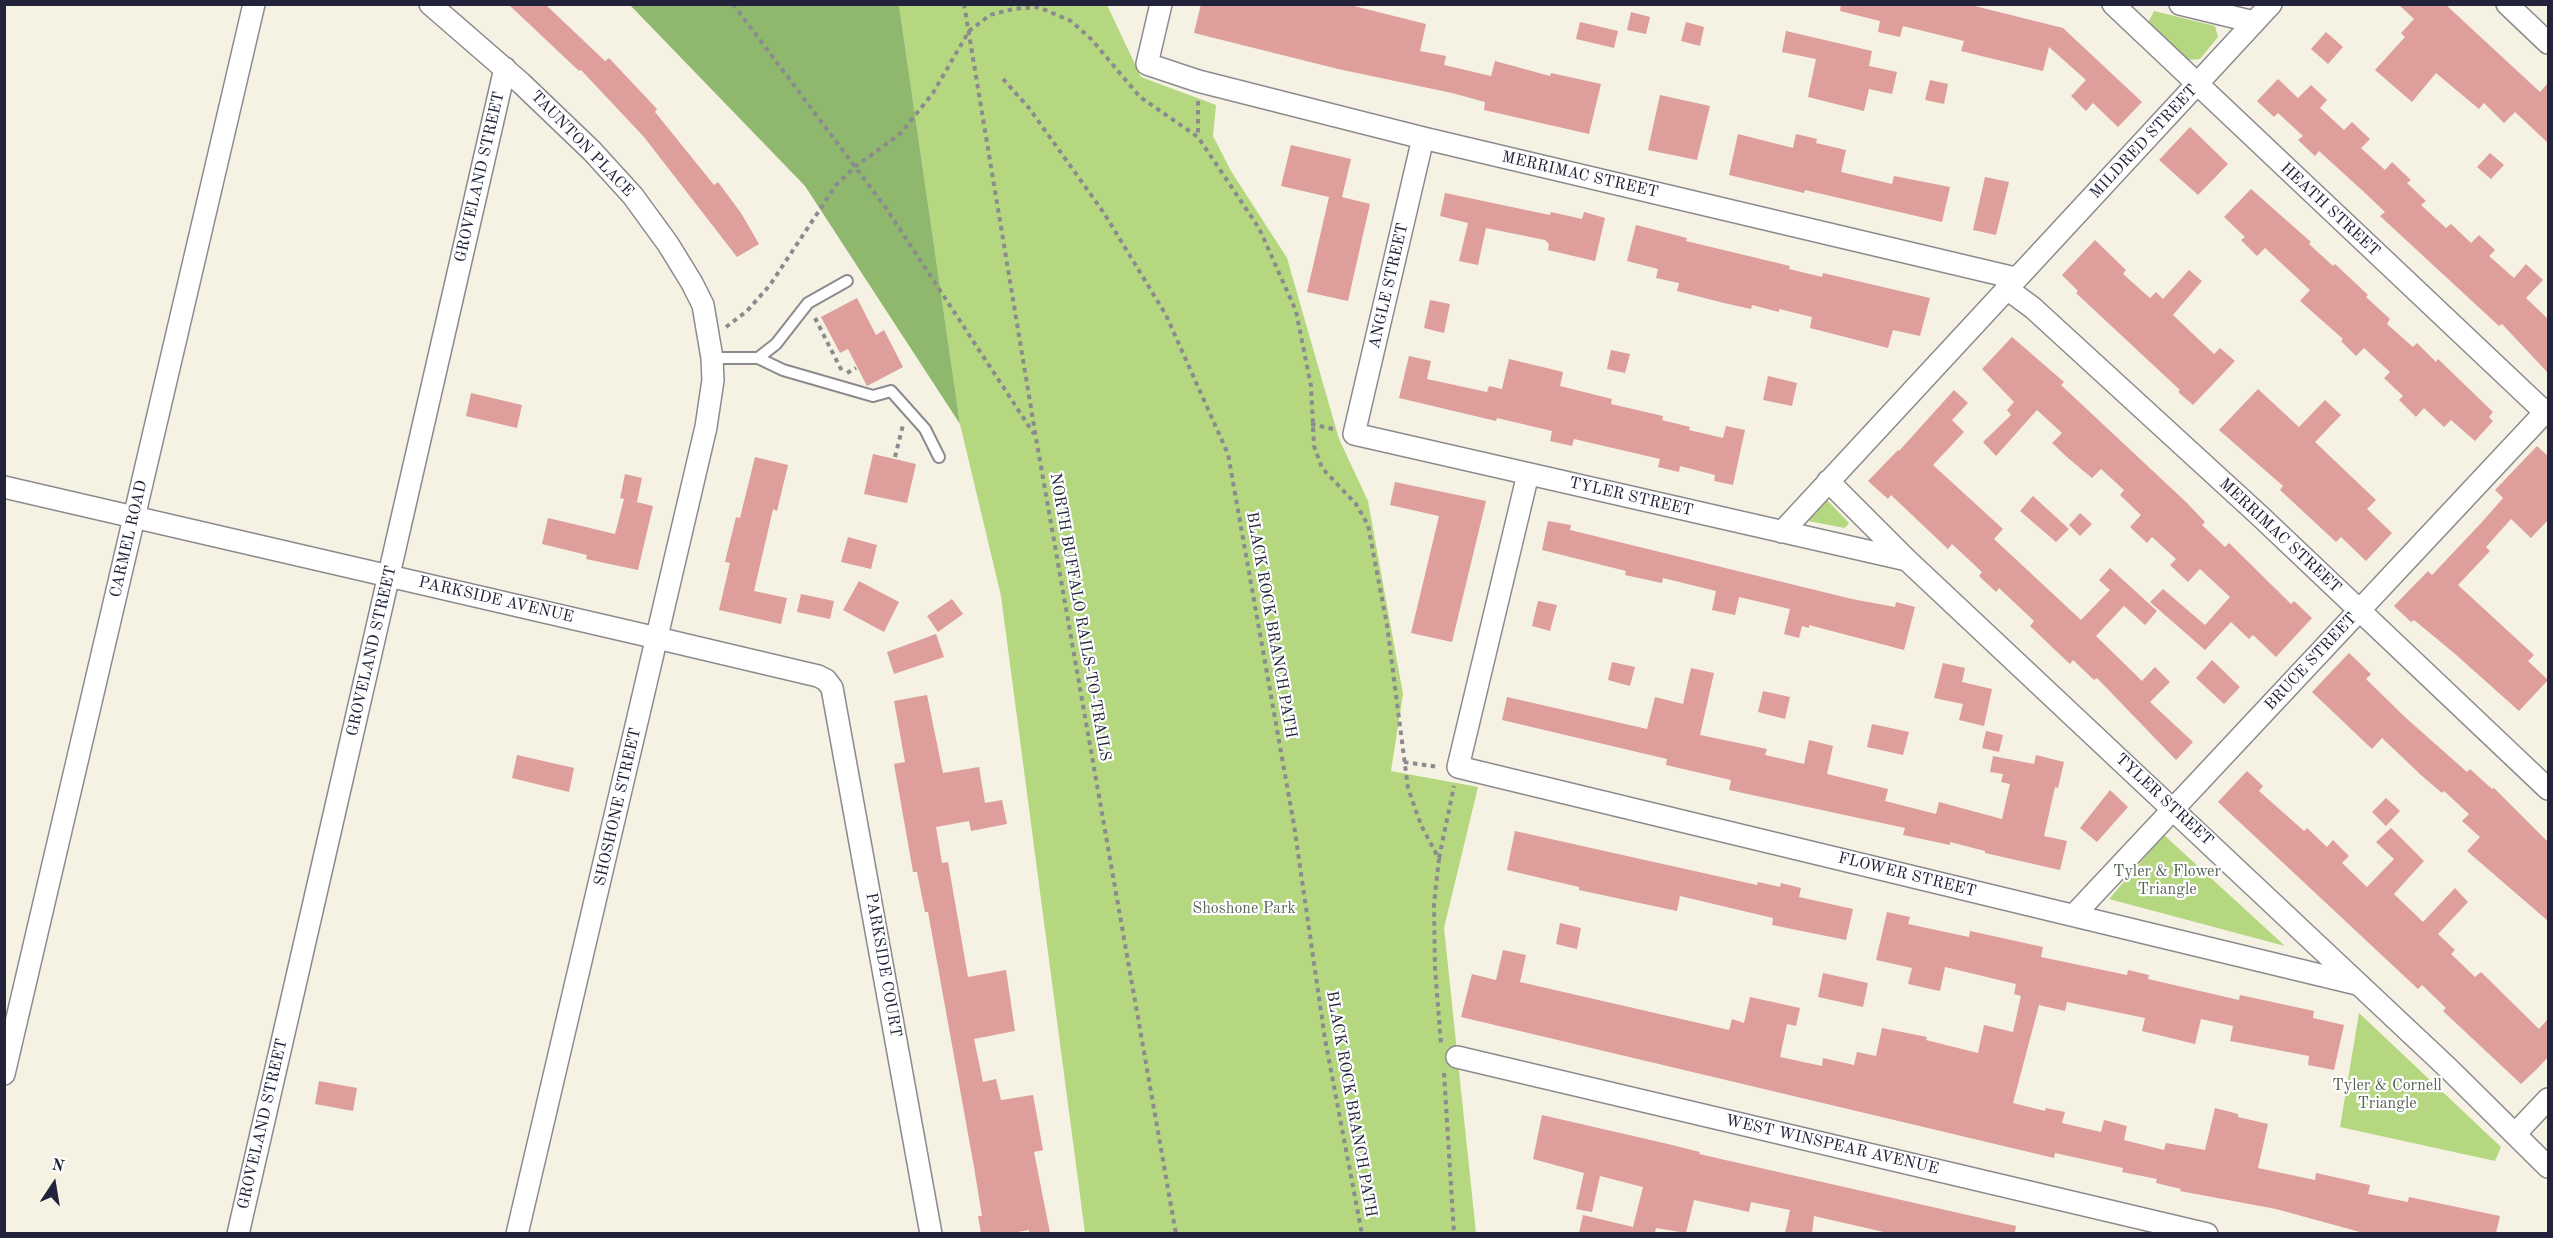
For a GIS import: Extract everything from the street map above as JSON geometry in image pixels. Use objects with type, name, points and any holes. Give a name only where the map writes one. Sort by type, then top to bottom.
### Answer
[{"type":"street","name":"CARMEL ROAD","points":[[4,1074],[254,4]]},
{"type":"street","name":"TAUNTON PLACE","points":[[430,4],[505,68],[592,151],[633,196],[668,244],[703,305],[712,358],[713,380]]},
{"type":"street","name":"MERRIMAC STREET","points":[[1161,4],[1147,64],[1198,81],[2011,283],[2033,308],[2360,610],[2548,789]]},
{"type":"street","name":"HEATH STREET","points":[[2113,4],[2197,86],[2547,412]]},
{"type":"street","points":[[2180,4],[2254,22]]},
{"type":"street","name":"MILDRED STREET","points":[[1782,532],[2271,4]]},
{"type":"street","points":[[2507,4],[2548,44]]},
{"type":"street","name":"GROVELAND STREET","points":[[238,1233],[505,68]]},
{"type":"street","name":"ANGLE STREET","points":[[1345,432],[1423,138]]},
{"type":"street","name":"SHOSHONE STREET","points":[[517,1233],[706,427],[713,380]]},
{"type":"street","name":"BRUCE STREET","points":[[2074,915],[2547,412]]},
{"type":"street","name":"TYLER STREET","points":[[1345,432],[1907,560]]},
{"type":"street","points":[[1453,767],[1528,474]]},
{"type":"street","name":"TYLER STREET","points":[[1828,481],[1907,560],[2173,808],[2548,1167]]},
{"type":"street","name":"PARKSIDE AVENUE","points":[[4,487],[818,676],[832,688],[834,697]]},
{"type":"street","name":"PARKSIDE COURT","points":[[834,697],[931,1233]]},
{"type":"street","name":"FLOWER STREET","points":[[1453,767],[2356,984]]},
{"type":"street","name":"WEST WINSPEAR AVENUE","points":[[1448,1058],[2207,1233]]},
{"type":"street","points":[[2515,1134],[2548,1099]]},
{"type":"lane","points":[[758,358],[776,344],[808,303],[847,281]]},
{"type":"lane","points":[[712,358],[758,358],[783,370],[856,393],[873,396],[891,391],[925,429],[939,457]]},
{"type":"path","points":[[733,4],[856,166],[1036,438]]},
{"type":"path","name":"NORTH BUFFALO RAILS-TO-TRAILS","points":[[964,4],[1036,438],[1176,1233]]},
{"type":"path","points":[[722,329],[747,311],[770,285],[836,185],[856,166],[900,134],[933,93],[969,31],[990,15],[1013,9],[1038,7],[1071,21],[1092,40],[1140,97],[1198,137],[1259,228],[1296,311],[1311,386],[1311,424],[1314,447],[1322,468],[1356,504],[1368,525],[1387,625],[1408,788],[1421,825],[1439,859]]},
{"type":"path","name":"BLACK ROCK BRANCH PATH","points":[[1003,79],[1029,108],[1104,213],[1166,315],[1228,454],[1294,825],[1325,1039],[1362,1233]]},
{"type":"path","points":[[1198,96],[1198,137]]},
{"type":"path","points":[[815,319],[827,337],[843,374]]},
{"type":"path","points":[[895,457],[904,420]]},
{"type":"path","points":[[1311,424],[1345,432]]},
{"type":"path","points":[[1404,762],[1453,767],[1434,904],[1435,968],[1448,1058],[1454,1233]]},
{"type":"green space","points":[[630,5],[899,5],[960,424],[805,186]]},
{"type":"green space","name":"Shoshone Park","points":[[899,5],[1107,5],[1141,77],[1216,105],[1213,136],[1231,171],[1287,258],[1339,439],[1368,501],[1403,694],[1391,771],[1478,787],[1444,928],[1476,1233],[1085,1233],[1001,596],[960,424]]},
{"type":"green space","points":[[2154,11],[2215,26],[2218,37],[2200,59],[2187,60],[2148,23]]},
{"type":"green space","points":[[1826,499],[1849,523],[1845,528],[1808,521]]},
{"type":"green space","name":"Tyler & Flower Triangle","points":[[2164,835],[2285,946],[2109,899]]},
{"type":"green space","name":"Tyler & Cornell Triangle","points":[[2359,1013],[2501,1147],[2495,1161],[2340,1127]]},
{"type":"building","points":[[508,4],[545,4],[605,61],[609,58],[657,109],[655,112],[714,185],[718,182],[741,213],[759,244],[737,257],[644,137],[581,70],[579,71]]},
{"type":"building","points":[[1201,4],[1346,4],[1426,24],[1420,51],[1446,56],[1444,65],[1491,76],[1495,61],[1550,76],[1551,73],[1601,84],[1589,134],[1484,110],[1485,102],[1452,93],[1338,69],[1194,33]]},
{"type":"building","points":[[1841,4],[1967,4],[2063,28],[2142,102],[2118,127],[2093,103],[2086,111],[2071,96],[2086,80],[2049,47],[2043,71],[1961,51],[1964,41],[1903,26],[1900,37],[1878,32],[1880,21],[1840,11]]},
{"type":"building","points":[[2398,4],[2445,4],[2540,92],[2548,83],[2548,143],[2515,112],[2504,123],[2484,103],[2479,109],[2436,73],[2412,102],[2375,70],[2405,37],[2401,33],[2414,19]]},
{"type":"building","points":[[1631,12],[1650,17],[1646,34],[1627,30]]},
{"type":"building","points":[[1580,22],[1618,31],[1614,48],[1576,39]]},
{"type":"building","points":[[1686,22],[1704,27],[1700,46],[1681,41]]},
{"type":"building","points":[[1786,31],[1872,51],[1869,66],[1897,72],[1892,94],[1869,89],[1864,111],[1808,97],[1816,59],[1782,52]]},
{"type":"building","points":[[2326,32],[2343,47],[2328,64],[2311,49]]},
{"type":"building","points":[[2278,79],[2298,98],[2311,85],[2327,100],[2320,108],[2344,130],[2352,122],[2370,139],[2361,148],[2385,170],[2392,162],[2411,180],[2407,183],[2426,201],[2421,205],[2446,228],[2451,224],[2471,243],[2479,235],[2495,250],[2489,256],[2514,278],[2526,264],[2543,280],[2526,298],[2548,319],[2548,373],[2502,324],[2499,326],[2380,216],[2385,212],[2364,192],[2319,151],[2315,156],[2298,140],[2303,136],[2278,113],[2274,117],[2257,101]]},
{"type":"building","points":[[1930,80],[1948,84],[1944,104],[1925,100]]},
{"type":"building","points":[[1660,95],[1710,106],[1697,160],[1648,150]]},
{"type":"building","points":[[2190,127],[2228,164],[2198,195],[2159,160]]},
{"type":"building","points":[[1738,134],[1793,148],[1796,134],[1817,139],[1816,143],[1846,150],[1841,172],[1892,184],[1894,176],[1950,187],[1942,222],[1729,175]]},
{"type":"building","points":[[1291,145],[1351,159],[1342,197],[1370,204],[1348,301],[1307,292],[1329,197],[1281,186]]},
{"type":"building","points":[[2490,153],[2504,165],[2491,179],[2477,167]]},
{"type":"building","points":[[1985,177],[2009,182],[1996,235],[1973,230]]},
{"type":"building","points":[[2251,189],[2311,242],[2309,244],[2333,266],[2335,264],[2368,295],[2366,297],[2390,319],[2387,324],[2413,347],[2417,343],[2436,362],[2438,359],[2493,412],[2489,417],[2493,421],[2475,441],[2451,420],[2444,427],[2424,408],[2416,417],[2399,400],[2403,396],[2384,378],[2390,372],[2364,348],[2356,356],[2341,341],[2343,339],[2300,301],[2310,290],[2265,248],[2257,256],[2241,240],[2245,237],[2224,217]]},
{"type":"building","points":[[1445,193],[1550,215],[1551,212],[1582,219],[1584,212],[1605,218],[1595,261],[1548,250],[1549,244],[1545,240],[1486,228],[1478,265],[1459,261],[1468,223],[1440,216]]},
{"type":"building","points":[[1636,225],[1687,238],[1686,241],[1790,266],[1789,269],[1822,277],[1823,273],[1930,298],[1920,336],[1893,330],[1888,348],[1810,328],[1812,317],[1752,305],[1751,309],[1677,291],[1679,283],[1656,278],[1658,269],[1627,261]]},
{"type":"building","points":[[2095,240],[2126,270],[2123,274],[2150,298],[2156,292],[2163,299],[2189,270],[2202,281],[2173,315],[2214,354],[2220,348],[2235,361],[2193,405],[2178,392],[2180,390],[2076,293],[2078,291],[2062,275]]},
{"type":"building","points":[[857,298],[876,335],[884,330],[903,367],[867,386],[848,349],[840,353],[821,317]]},
{"type":"building","points":[[1430,300],[1450,304],[1444,333],[1424,328]]},
{"type":"building","points":[[2012,337],[2064,382],[2061,385],[2186,502],[2205,522],[2202,525],[2225,547],[2229,543],[2291,604],[2294,601],[2312,618],[2276,657],[2253,635],[2249,639],[2231,622],[2205,650],[2150,602],[2163,589],[2205,625],[2230,597],[2200,569],[2188,582],[2170,565],[2176,559],[2152,537],[2147,543],[2130,527],[2141,515],[2120,495],[2124,490],[2101,469],[2092,478],[2068,458],[2052,443],[2062,433],[2037,410],[1996,456],[1983,442],[2011,415],[2007,410],[2014,402],[1982,369]]},
{"type":"building","points":[[1611,350],[1630,354],[1625,373],[1607,369]]},
{"type":"building","points":[[1409,356],[1431,361],[1427,379],[1487,392],[1489,386],[1502,389],[1509,359],[1563,372],[1560,386],[1612,399],[1611,404],[1663,416],[1662,420],[1690,427],[1689,430],[1723,438],[1726,426],[1745,430],[1733,485],[1714,481],[1715,475],[1680,466],[1679,472],[1658,467],[1660,459],[1574,439],[1572,446],[1550,441],[1552,431],[1497,418],[1496,421],[1399,398]]},
{"type":"building","points":[[1768,376],[1797,383],[1792,406],[1763,400]]},
{"type":"building","points":[[2258,389],[2299,427],[2325,400],[2341,415],[2315,442],[2376,500],[2367,509],[2392,533],[2366,561],[2341,537],[2336,542],[2280,490],[2283,486],[2219,430]]},
{"type":"building","points":[[1954,390],[1968,403],[1952,420],[1964,432],[1933,465],[2003,529],[1994,539],[2081,620],[2110,590],[2099,580],[2110,568],[2157,611],[2145,625],[2124,606],[2096,636],[2142,681],[2155,667],[2170,682],[2150,702],[2193,742],[2176,760],[2097,678],[2094,680],[2073,660],[2070,664],[2030,626],[2034,621],[1999,588],[1996,592],[1979,576],[1982,572],[1952,544],[1948,549],[1891,495],[1888,499],[1868,481],[1899,451]]},
{"type":"building","points":[[471,393],[522,405],[517,428],[466,416]]},
{"type":"building","points":[[2537,446],[2548,456],[2548,520],[2531,538],[2511,519],[2486,547],[2490,551],[2458,585],[2534,655],[2528,661],[2548,680],[2519,711],[2454,653],[2414,620],[2411,622],[2394,606],[2428,571],[2432,575],[2482,522],[2503,498],[2495,490]]},
{"type":"building","points":[[873,454],[916,464],[907,503],[864,494]]},
{"type":"building","points":[[755,457],[788,465],[777,511],[773,509],[754,591],[787,598],[781,624],[719,610],[730,563],[725,562],[736,517],[740,518]]},
{"type":"building","points":[[625,474],[642,478],[637,502],[620,498]]},
{"type":"building","points":[[1395,482],[1486,501],[1452,642],[1411,633],[1439,516],[1390,505]]},
{"type":"building","points":[[2033,496],[2069,529],[2056,542],[2020,511]]},
{"type":"building","points":[[624,499],[653,506],[638,570],[586,559],[587,555],[542,544],[548,518],[615,534]]},
{"type":"building","points":[[2080,513],[2092,524],[2080,536],[2069,525]]},
{"type":"building","points":[[1548,521],[1571,525],[1570,530],[1852,599],[1895,607],[1896,602],[1915,607],[1904,650],[1809,625],[1809,628],[1802,626],[1799,638],[1784,634],[1790,609],[1739,597],[1735,615],[1712,610],[1716,591],[1663,578],[1662,583],[1625,575],[1626,571],[1542,550]]},
{"type":"building","points":[[848,537],[877,545],[871,569],[841,562]]},
{"type":"building","points":[[859,581],[899,602],[884,632],[843,610]]},
{"type":"building","points":[[801,594],[834,601],[830,619],[797,612]]},
{"type":"building","points":[[952,599],[963,614],[938,632],[927,616]]},
{"type":"building","points":[[1538,601],[1557,605],[1550,631],[1532,626]]},
{"type":"building","points":[[936,634],[944,657],[894,674],[887,652]]},
{"type":"building","points":[[2349,653],[2371,674],[2366,679],[2406,718],[2467,772],[2470,769],[2492,789],[2494,788],[2548,842],[2548,921],[2467,851],[2480,837],[2462,821],[2469,814],[2444,791],[2442,793],[2421,775],[2382,738],[2372,749],[2312,692]]},
{"type":"building","points":[[2212,660],[2240,687],[2224,704],[2196,678]]},
{"type":"building","points":[[1612,662],[1635,667],[1630,686],[1608,680]]},
{"type":"building","points":[[1943,663],[1965,668],[1962,682],[1992,689],[1984,726],[1959,720],[1963,704],[1934,698]]},
{"type":"building","points":[[1691,668],[1714,673],[1700,735],[1767,749],[1765,755],[1804,764],[1809,740],[1833,746],[1827,774],[1888,789],[1885,801],[1936,814],[1939,802],[2002,819],[2010,784],[2001,782],[2003,774],[1990,772],[1993,756],[2034,764],[2036,755],[2064,762],[2058,788],[2055,787],[2044,836],[2067,841],[2060,870],[1985,853],[1985,851],[1950,842],[1950,845],[1903,835],[1905,828],[1729,790],[1731,780],[1666,765],[1667,759],[1502,720],[1507,697],[1647,729],[1655,697],[1683,704]]},
{"type":"building","points":[[1763,691],[1790,697],[1785,719],[1758,712]]},
{"type":"building","points":[[927,695],[943,773],[979,767],[985,803],[1002,800],[1007,824],[971,831],[969,821],[936,827],[942,863],[948,862],[968,977],[1006,970],[1015,1031],[974,1039],[983,1082],[996,1079],[1001,1100],[1033,1095],[1043,1150],[1034,1152],[1050,1233],[1029,1233],[1029,1230],[1012,1233],[981,1233],[978,1216],[982,1216],[974,1167],[928,912],[925,912],[917,872],[913,872],[894,764],[905,762],[894,701]]},
{"type":"building","points":[[1872,724],[1909,732],[1903,755],[1867,747]]},
{"type":"building","points":[[1986,731],[2003,735],[1999,752],[1982,748]]},
{"type":"building","points":[[517,755],[574,768],[569,792],[512,778]]},
{"type":"building","points":[[2247,771],[2263,786],[2259,791],[2304,831],[2307,828],[2327,847],[2333,840],[2349,856],[2342,863],[2367,887],[2394,859],[2376,842],[2391,828],[2424,861],[2394,894],[2423,922],[2455,888],[2468,902],[2438,934],[2455,950],[2451,954],[2475,977],[2481,972],[2539,1029],[2548,1019],[2548,1057],[2521,1084],[2443,1011],[2446,1008],[2422,985],[2418,989],[2218,802]]},
{"type":"building","points":[[2110,790],[2128,807],[2097,842],[2080,828]]},
{"type":"building","points":[[2386,798],[2400,811],[2386,826],[2372,812]]},
{"type":"building","points":[[1515,831],[1757,885],[1758,882],[1780,887],[1781,883],[1801,888],[1799,897],[1853,909],[1846,940],[1772,925],[1773,918],[1680,896],[1677,911],[1579,890],[1579,887],[1507,870]]},
{"type":"building","points":[[1887,912],[1910,917],[1908,924],[1969,937],[1970,931],[2043,947],[2041,957],[2127,975],[2128,970],[2149,975],[2148,979],[2239,1000],[2240,995],[2314,1011],[2313,1018],[2344,1025],[2334,1070],[2308,1065],[2309,1056],[2230,1041],[2233,1026],[2201,1019],[2195,1044],[2142,1031],[2145,1018],[2067,1002],[2065,1011],[2039,1005],[2013,1103],[2045,1111],[2046,1108],[2065,1112],[2062,1123],[2101,1132],[2104,1120],[2127,1126],[2124,1140],[2164,1150],[2166,1143],[2205,1150],[2215,1108],[2238,1114],[2238,1117],[2268,1124],[2258,1168],[2315,1180],[2316,1173],[2370,1185],[2368,1194],[2408,1202],[2409,1197],[2500,1216],[2496,1233],[2360,1232],[2276,1209],[2180,1191],[2181,1189],[2156,1183],[2157,1179],[2122,1172],[2123,1168],[2055,1153],[2054,1158],[1461,1017],[1472,974],[1496,980],[1503,950],[1526,955],[1520,982],[1729,1030],[1732,1019],[1744,1023],[1750,997],[1800,1008],[1796,1026],[1787,1024],[1780,1057],[1822,1066],[1823,1058],[1854,1065],[1857,1052],[1876,1056],[1882,1028],[1927,1037],[1926,1040],[1978,1053],[1984,1025],[2013,1032],[2021,996],[2014,994],[2016,984],[1945,967],[1940,991],[1908,984],[1912,968],[1876,960]]},
{"type":"building","points":[[1560,923],[1581,928],[1577,949],[1556,944]]},
{"type":"building","points":[[1823,973],[1868,983],[1863,1007],[1818,997]]},
{"type":"building","points":[[319,1081],[357,1088],[353,1111],[315,1104]]},
{"type":"building","points":[[1542,1115],[1700,1152],[1699,1154],[2016,1226],[2015,1233],[1888,1233],[1814,1216],[1812,1233],[1785,1233],[1790,1210],[1751,1202],[1749,1212],[1694,1200],[1686,1233],[1656,1228],[1655,1233],[1579,1233],[1583,1215],[1633,1227],[1643,1187],[1600,1176],[1592,1212],[1576,1209],[1584,1173],[1533,1159]]}]
